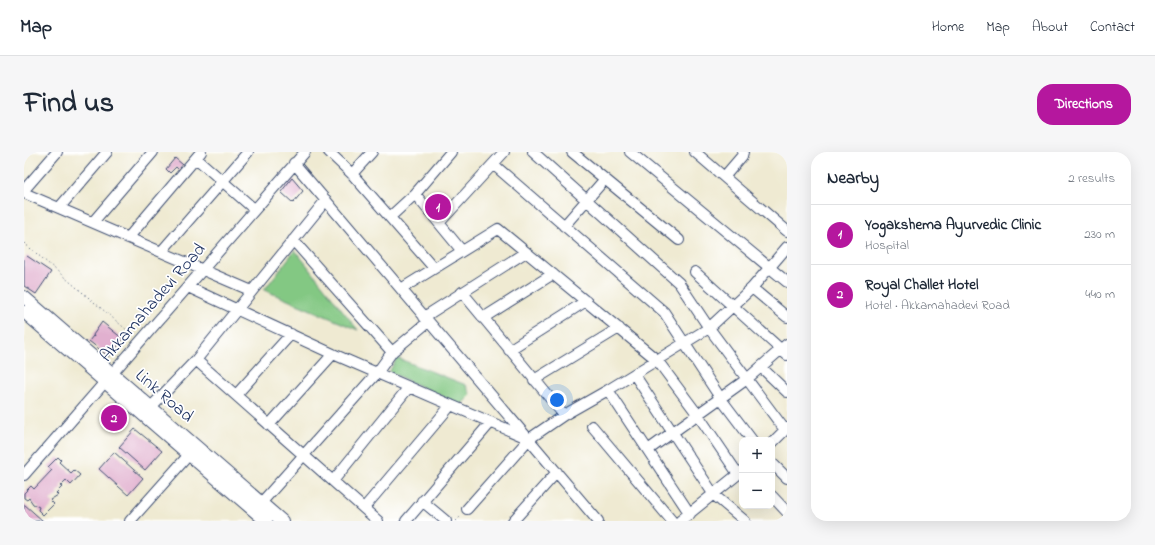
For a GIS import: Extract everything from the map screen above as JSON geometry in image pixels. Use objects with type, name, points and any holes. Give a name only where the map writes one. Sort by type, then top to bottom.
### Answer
[{"type":"main road","name":"Link Road","points":[[24,297],[151,407],[192,450],[282,521]]},
{"type":"main road","points":[[24,312],[104,382],[192,450],[266,521]]},
{"type":"street","points":[[57,152],[24,191],[59,208],[252,291]]},
{"type":"street","points":[[59,208],[107,152]]},
{"type":"street","points":[[92,222],[154,152]]},
{"type":"street","points":[[161,252],[248,152]]},
{"type":"street","name":"Akkamahadevi Road","points":[[24,475],[305,152]]},
{"type":"street","points":[[329,152],[352,174],[434,268]]},
{"type":"street","points":[[352,174],[372,152]]},
{"type":"street","points":[[390,217],[415,194],[451,152]]},
{"type":"street","points":[[439,223],[504,152]]},
{"type":"street","points":[[533,152],[679,283],[709,328],[786,429],[775,440]]},
{"type":"street","points":[[572,152],[679,240]]},
{"type":"street","points":[[630,152],[787,282]]},
{"type":"street","points":[[695,152],[787,231]]},
{"type":"street","points":[[724,177],[742,156],[743,152]]},
{"type":"street","points":[[128,238],[199,155],[223,181],[254,209]]},
{"type":"street","points":[[294,163],[598,521]]},
{"type":"street","points":[[493,164],[664,312],[721,399],[750,437]]},
{"type":"street","points":[[564,226],[605,179]]},
{"type":"street","points":[[415,194],[462,251]]},
{"type":"street","points":[[151,407],[196,360],[326,200]]},
{"type":"street","points":[[401,289],[498,229],[657,360],[739,471]]},
{"type":"street","points":[[294,240],[392,352]]},
{"type":"street","points":[[467,510],[529,439],[564,415],[608,390],[709,328],[752,288],[787,247]]},
{"type":"street","points":[[261,503],[377,373],[392,352],[426,320],[462,292],[526,252]]},
{"type":"street","points":[[648,450],[721,399],[785,350],[695,272]]},
{"type":"street","points":[[483,318],[553,274]]},
{"type":"street","points":[[188,287],[333,354],[529,439]]},
{"type":"street","points":[[752,288],[787,317]]},
{"type":"street","points":[[462,292],[564,415]]},
{"type":"street","points":[[509,350],[586,302]]},
{"type":"street","points":[[534,380],[619,328]]},
{"type":"street","points":[[236,395],[291,334]]},
{"type":"street","points":[[269,424],[333,354]]},
{"type":"street","points":[[196,360],[378,521]]},
{"type":"street","points":[[761,367],[787,392]]},
{"type":"street","points":[[634,374],[714,495],[745,521]]},
{"type":"street","points":[[333,481],[409,387]]},
{"type":"street","points":[[608,390],[690,514]]},
{"type":"street","points":[[364,508],[451,405]]},
{"type":"street","points":[[406,521],[491,422]]},
{"type":"street","points":[[592,426],[672,521]]},
{"type":"street","points":[[130,521],[192,450]]},
{"type":"street","points":[[775,466],[787,478]]},
{"type":"street","points":[[513,521],[557,472]]},
{"type":"street","points":[[680,521],[714,495],[739,473]]},
{"type":"street","points":[[775,499],[787,512]]},
{"type":"street","points":[[422,501],[446,521]]},
{"type":"path","points":[[24,243],[140,341]]},
{"type":"green space","points":[[295,250],[358,330],[264,290]]},
{"type":"green space","points":[[397,358],[466,385],[471,395],[461,405],[389,372]]},
{"type":"building","points":[[175,158],[183,165],[179,170],[176,167],[170,173],[166,169]]},
{"type":"building","points":[[292,178],[303,191],[293,203],[281,192]]},
{"type":"building","points":[[436,201],[447,210],[443,215],[433,206]]},
{"type":"building","points":[[27,256],[51,272],[36,294],[24,286],[24,259]]},
{"type":"building","points":[[102,322],[123,339],[109,357],[89,341],[93,336],[94,337],[93,335]]},
{"type":"building","points":[[135,429],[162,451],[145,470],[119,447]]},
{"type":"building","points":[[114,452],[143,478],[128,495],[99,469]]},
{"type":"building","points":[[58,457],[61,460],[59,462],[71,473],[74,470],[80,475],[71,485],[66,480],[60,486],[62,487],[56,493],[58,495],[50,500],[54,504],[43,515],[38,510],[39,507],[33,504],[29,498],[27,500],[24,498],[24,493],[31,486],[34,489],[52,470],[48,467]]},
{"type":"building","points":[[24,504],[43,521],[24,521]]},
{"type":"place","name":"Yogakshema Ayurvedic Clinic","points":[[438,207]]},
{"type":"place","name":"Royal Challet Hotel","points":[[114,418]]}]
